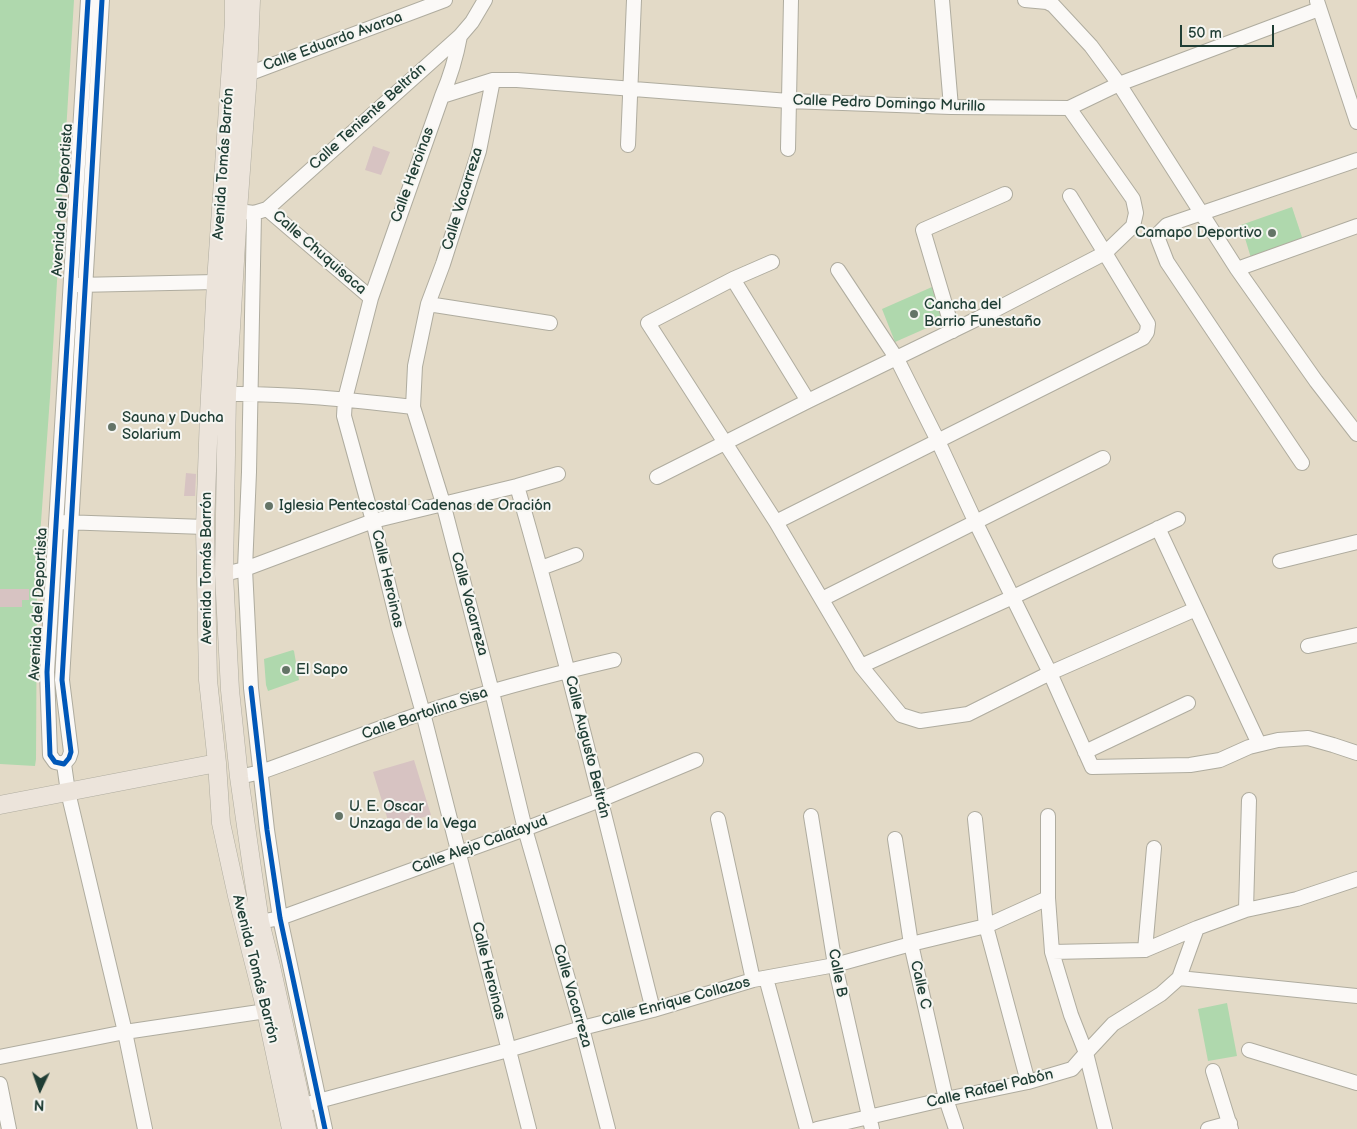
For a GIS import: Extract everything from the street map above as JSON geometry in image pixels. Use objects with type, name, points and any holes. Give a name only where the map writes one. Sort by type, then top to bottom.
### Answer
[{"type":"main road","name":"Avenida Tomás Barrón","points":[[234,0],[234,30],[216,282],[209,415],[205,527],[208,680],[221,823],[266,1011],[291,1129]]},
{"type":"main road","name":"Avenida Tomás Barrón","points":[[251,0],[248,74],[253,211],[234,284],[227,394],[224,574],[230,690],[239,777],[260,922],[310,1103],[307,1129]]},
{"type":"main road","points":[[0,804],[217,763]]},
{"type":"street","name":"Avenida del Deportista","points":[[88,0],[47,672],[50,755],[55,762],[64,764],[71,752],[62,680],[102,0]]},
{"type":"street","name":"Calle Eduardo Avaroa","points":[[248,74],[445,0]]},
{"type":"street","name":"Calle Teniente Beltrán","points":[[253,211],[460,36],[472,22],[484,0]]},
{"type":"street","points":[[628,145],[634,0]]},
{"type":"street","points":[[788,149],[791,0]]},
{"type":"street","points":[[942,0],[951,107]]},
{"type":"street","points":[[1025,0],[1047,2],[1053,5],[1091,46],[1119,84],[1237,269],[1316,381],[1357,434]]},
{"type":"street","points":[[1318,4],[1357,122]]},
{"type":"street","name":"Calle Pedro Domingo Murillo","points":[[442,96],[493,80],[517,80],[789,101],[951,107],[1069,108],[1119,84],[1318,4]]},
{"type":"street","name":"Calle Heroinas","points":[[460,36],[451,74],[371,298],[345,399],[344,416],[423,713],[529,1129]]},
{"type":"street","name":"Calle Vacarreza","points":[[493,80],[479,151],[443,264],[428,304],[415,366],[413,407],[443,503],[525,829],[582,1028],[608,1129]]},
{"type":"street","points":[[657,477],[724,442],[953,331],[1105,253],[1133,226],[1136,213],[1133,199],[1069,108]]},
{"type":"street","points":[[1302,463],[1167,262],[1158,239],[1160,232],[1167,225],[1357,160]]},
{"type":"street","points":[[953,331],[923,230],[1005,194]]},
{"type":"street","points":[[776,522],[1143,338],[1147,332],[1148,324],[1070,196]]},
{"type":"street","points":[[253,211],[245,569],[251,688],[280,918],[310,1103],[325,1129]]},
{"type":"street","name":"Calle Chuquisaca","points":[[253,211],[371,298]]},
{"type":"street","points":[[1237,269],[1357,226]]},
{"type":"street","points":[[772,262],[733,279],[648,323],[776,522],[861,666],[901,715],[920,721],[968,714],[1050,673],[1196,609]]},
{"type":"street","points":[[838,270],[896,359],[938,441],[1050,673],[1092,767],[1190,765],[1220,760],[1259,744],[1278,740],[1308,738],[1357,753]]},
{"type":"street","points":[[733,279],[808,401]]},
{"type":"street","points":[[70,286],[86,284],[216,282],[234,284]]},
{"type":"street","points":[[428,304],[550,323]]},
{"type":"street","points":[[227,394],[345,399],[413,407]]},
{"type":"street","points":[[822,599],[1103,458]]},
{"type":"street","points":[[224,574],[245,569],[373,521],[517,486],[558,474]]},
{"type":"street","name":"Calle Augusto Beltrán","points":[[517,486],[541,568],[653,1010]]},
{"type":"street","points":[[861,666],[1178,519]]},
{"type":"street","points":[[56,522],[205,527]]},
{"type":"street","points":[[1158,528],[1259,744]]},
{"type":"street","points":[[1280,561],[1357,542]]},
{"type":"street","points":[[541,568],[576,555]]},
{"type":"street","points":[[1308,646],[1357,635]]},
{"type":"street","name":"Calle Bartolina Sisa","points":[[239,777],[261,772],[423,713],[567,671],[614,660]]},
{"type":"street","points":[[1085,752],[1188,703]]},
{"type":"street","name":"Calle Alejo Calatayud","points":[[260,922],[280,918],[525,829],[696,760]]},
{"type":"street","points":[[64,764],[68,792],[125,1032],[145,1129]]},
{"type":"street","points":[[1246,910],[1249,800]]},
{"type":"street","name":"Calle B","points":[[811,816],[835,965],[870,1123]]},
{"type":"street","points":[[1048,816],[1048,898],[1052,952],[1071,1015],[1086,1052],[1105,1129]]},
{"type":"street","points":[[718,819],[760,979],[807,1129]]},
{"type":"street","points":[[975,819],[986,926],[1028,1082]]},
{"type":"street","name":"Calle C","points":[[895,839],[911,944],[946,1099],[956,1129]]},
{"type":"street","points":[[1145,950],[1154,848]]},
{"type":"street","points":[[1052,952],[1145,950],[1246,910],[1297,900],[1357,880]]},
{"type":"street","name":"Calle Enrique Collazos","points":[[310,1103],[508,1050],[760,979],[835,965],[986,926],[1048,898]]},
{"type":"street","name":"Calle Rafael Pabón","points":[[818,1129],[870,1123],[946,1099],[1028,1082],[1072,1069],[1113,1024],[1161,994],[1179,978],[1197,928]]},
{"type":"street","points":[[1179,978],[1357,996]]},
{"type":"street","points":[[0,1058],[125,1032],[266,1011]]},
{"type":"street","points":[[1249,1050],[1357,1083]]},
{"type":"street","points":[[1208,1129],[1230,1126],[1213,1070]]},
{"type":"street","points":[[0,1084],[9,1129]]},
{"type":"green space","points":[[0,0],[74,0],[37,578],[35,766],[0,764]]},
{"type":"green space","name":"Camapo Deportivo","points":[[1292,207],[1303,240],[1251,258],[1241,225]]},
{"type":"green space","name":"Cancha del Barrio Funestaño","points":[[932,287],[945,320],[895,342],[882,309]]},
{"type":"green space","points":[[293,650],[299,680],[268,691],[264,659]]},
{"type":"green space","points":[[1227,1003],[1237,1056],[1208,1061],[1198,1009]]},
{"type":"building","points":[[373,146],[390,152],[381,175],[365,170]]},
{"type":"building","points":[[186,473],[196,474],[195,496],[184,496]]},
{"type":"building","points":[[0,589],[29,589],[29,600],[22,600],[22,607],[0,607]]},
{"type":"building","points":[[414,760],[431,815],[390,827],[373,772]]},
{"type":"cycle path","points":[[88,0],[47,672],[50,755],[55,762],[64,764],[71,752],[62,680],[102,0]]},
{"type":"cycle path","points":[[251,688],[267,830],[280,918],[325,1129]]},
{"type":"place","name":"Camapo Deportivo","points":[[1272,233]]},
{"type":"place","name":"Cancha del Barrio Funestaño","points":[[914,314]]},
{"type":"place","name":"Sauna y Ducha Solarium","points":[[112,427]]},
{"type":"place","name":"Iglesia Pentecostal Cadenas de Oración","points":[[269,506]]},
{"type":"place","name":"El Sapo","points":[[286,670]]},
{"type":"place","name":"U. E. Oscar Unzaga de la Vega","points":[[339,816]]}]
